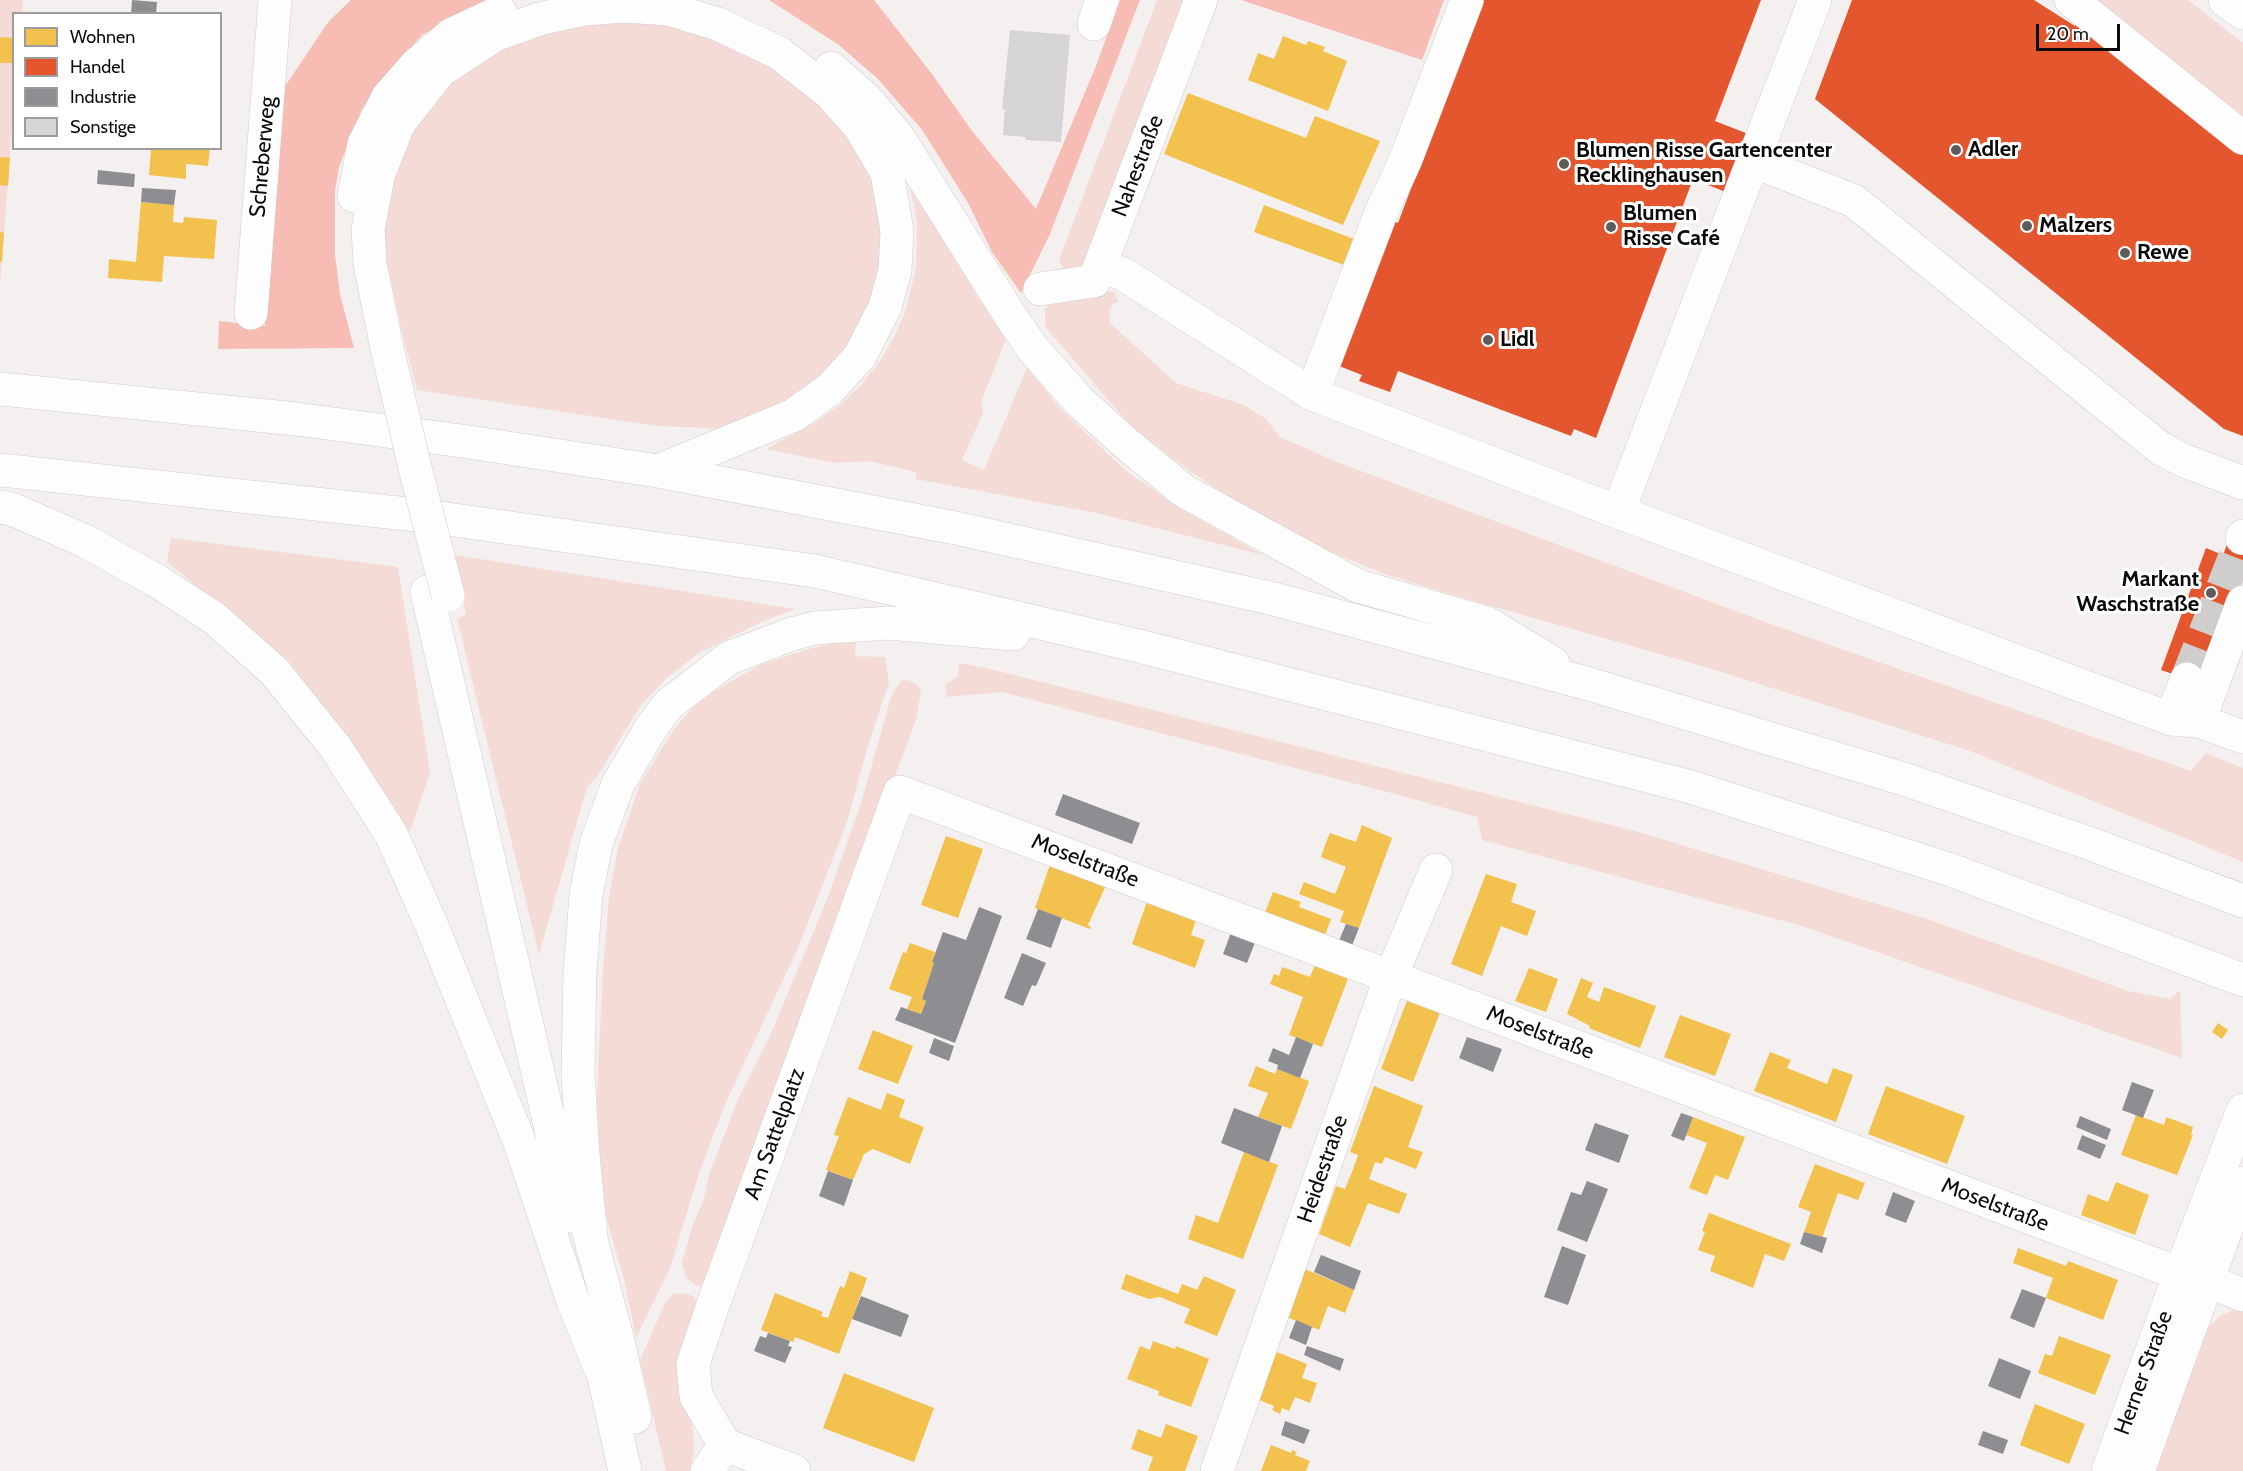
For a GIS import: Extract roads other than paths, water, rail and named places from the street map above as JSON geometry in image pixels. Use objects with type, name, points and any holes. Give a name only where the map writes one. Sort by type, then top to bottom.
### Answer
[{"type":"main road","name":"Schreberweg","points":[[250,313],[275,0]]},
{"type":"main road","points":[[539,0],[492,15],[451,35],[416,65],[388,97],[364,144],[352,207],[353,256],[379,347],[592,1246],[618,1341],[647,1471]]},
{"type":"main road","points":[[706,0],[753,17],[823,62],[867,100],[898,137],[1034,350],[1079,401],[1184,491],[1358,586],[1487,623],[1589,684]]},
{"type":"main road","name":"Nahestraße","points":[[1040,290],[1094,281],[1201,0]]},
{"type":"main road","points":[[1312,394],[1376,224],[1405,161],[1467,0]]},
{"type":"main road","points":[[1618,512],[1815,0]]},
{"type":"main road","points":[[2071,0],[2243,138]]},
{"type":"main road","points":[[2224,0],[2243,13]]},
{"type":"main road","points":[[379,347],[370,264],[369,231],[378,176],[399,123],[440,71],[495,35],[539,19],[585,9],[625,6],[668,9],[718,24],[779,53],[830,93],[860,128],[887,173],[897,231],[895,270],[885,307],[860,356],[830,389],[794,415],[658,471]]},
{"type":"main road","points":[[1753,162],[1854,201],[2160,448],[2186,462],[2243,483]]},
{"type":"main road","points":[[1100,266],[1123,274],[1312,394],[1618,512],[2185,720],[2243,737]]},
{"type":"main road","points":[[0,389],[296,418],[658,471],[956,528],[1274,599],[1589,684],[1907,780],[2243,901]]},
{"type":"main road","points":[[0,470],[426,516],[815,571],[1139,645],[1692,787],[1951,870],[2243,980]]},
{"type":"main road","points":[[0,507],[14,510],[85,541],[157,581],[214,618],[274,671],[336,748],[391,834],[434,931],[520,1143],[573,1301],[600,1368]]},
{"type":"main road","points":[[438,593],[587,1283],[600,1368],[625,1471]]},
{"type":"main road","points":[[2185,720],[2236,640],[2243,602]]},
{"type":"main road","points":[[592,1246],[578,1076],[580,971],[586,895],[596,844],[618,784],[651,728],[668,705],[729,658],[766,643],[815,628],[888,623],[1139,645]]},
{"type":"main road","points":[[2185,720],[2187,679]]},
{"type":"main road","name":"Moselstraße","points":[[900,792],[1391,976],[2196,1284],[2243,1295]]},
{"type":"main road","name":"Am Sattelplatz","points":[[716,1458],[696,1396],[693,1364],[900,792]]},
{"type":"main road","name":"Heidestraße","points":[[1217,1471],[1391,976],[1436,870]]},
{"type":"main road","name":"Herner Straße","points":[[2138,1471],[2196,1284],[2243,1110]]},
{"type":"main road","name":"Herner Straße","points":[[2108,1471],[2243,1183]]},
{"type":"main road","points":[[716,1458],[794,1471]]},
{"type":"tunnel","points":[[2187,679],[2242,538]]},
{"type":"place","name":"Adler","points":[[1956,150]]},
{"type":"place","name":"Blumen Risse Gartencenter Recklinghausen","points":[[1564,164]]},
{"type":"place","name":"Malzers","points":[[2027,226]]},
{"type":"place","name":"Blumen Risse Café","points":[[1611,227]]},
{"type":"place","name":"Rewe","points":[[2125,253]]},
{"type":"place","name":"Lidl","points":[[1488,340]]},
{"type":"place","name":"Markant Waschstraße","points":[[2211,593]]}]
